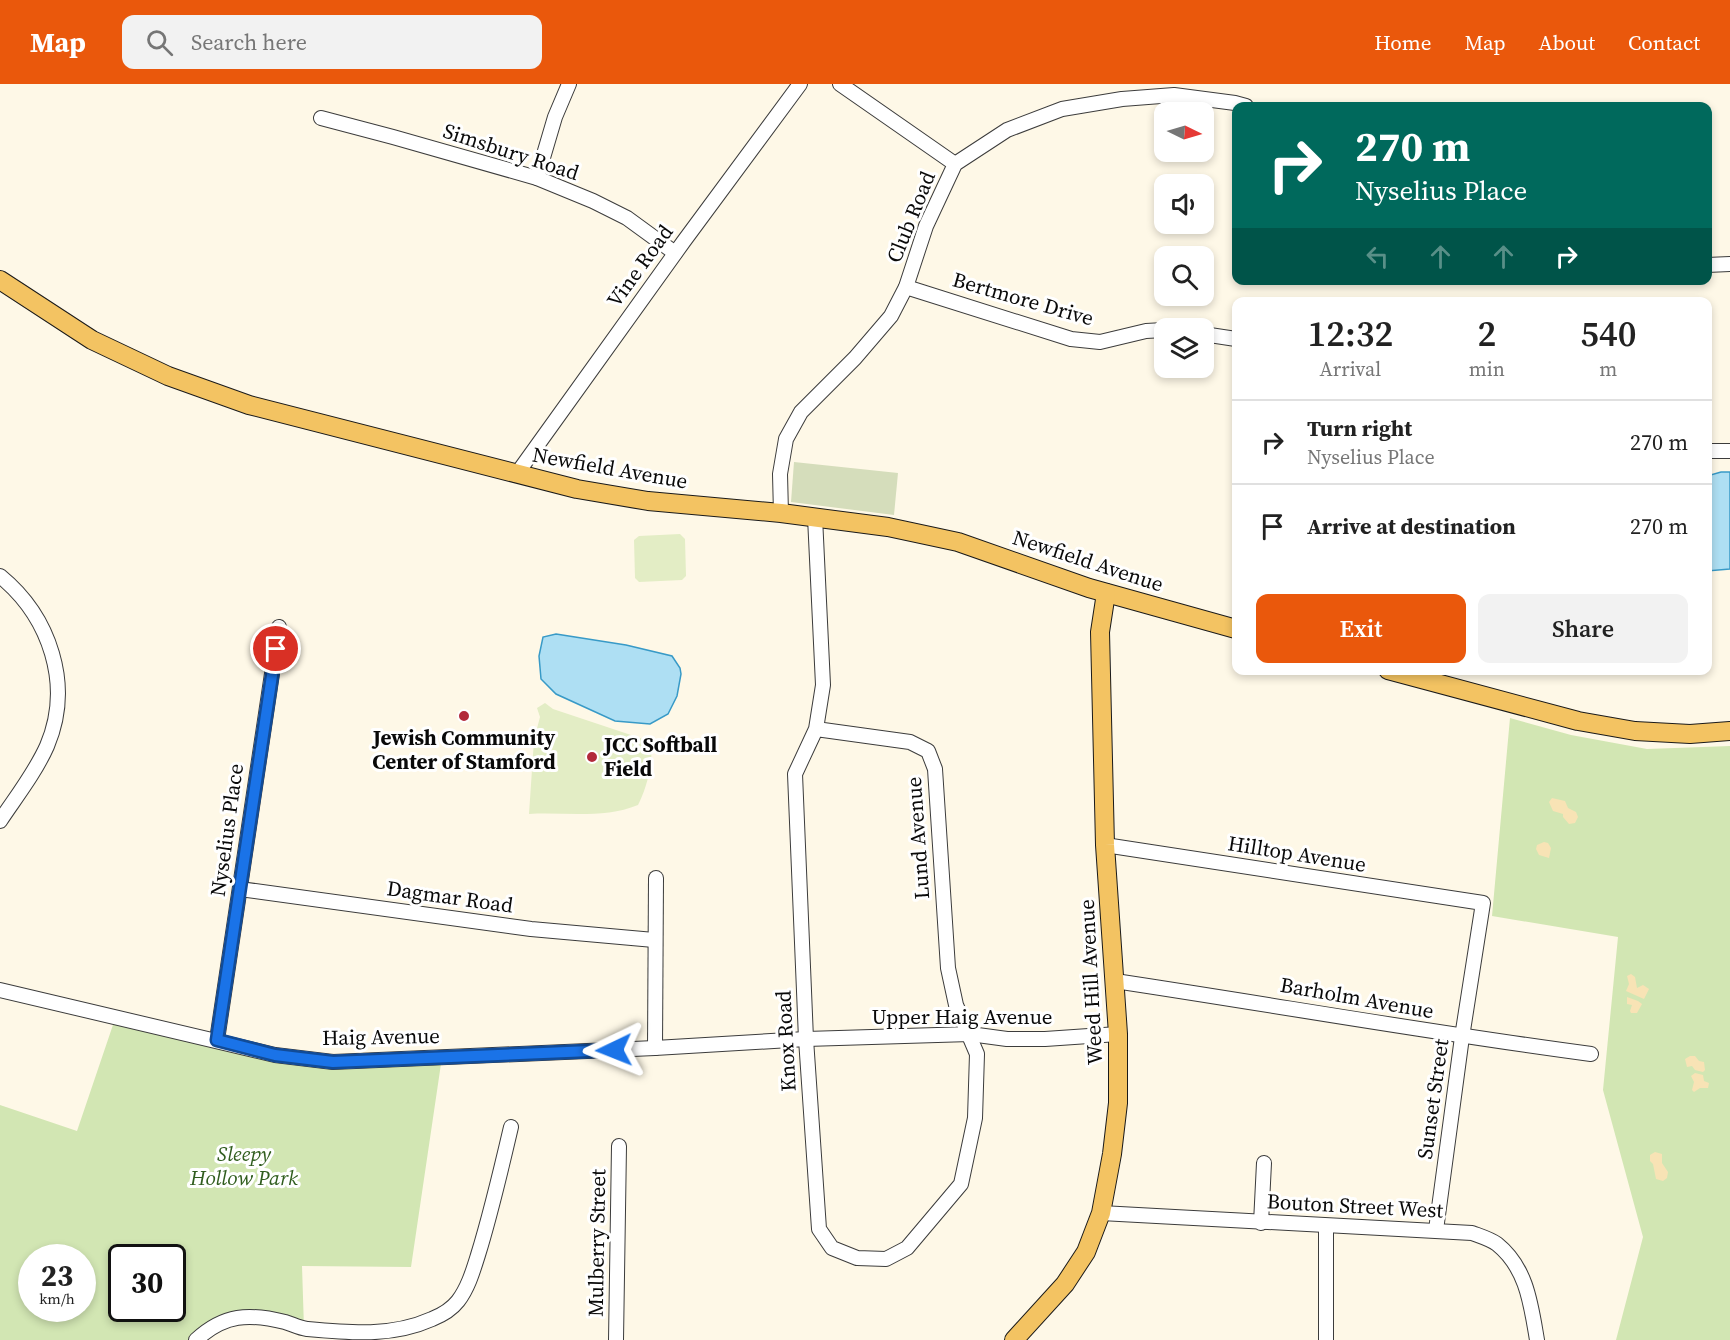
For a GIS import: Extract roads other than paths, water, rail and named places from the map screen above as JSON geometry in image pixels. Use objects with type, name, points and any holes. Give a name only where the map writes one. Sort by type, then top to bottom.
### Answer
[{"type":"main road","name":"Newfield Avenue","points":[[0,280],[92,340],[168,376],[249,405],[577,489],[648,501],[781,513],[888,527],[958,542],[1106,593],[1232,628]]},
{"type":"main road","name":"Weed Hill Avenue","points":[[1014,1340],[1065,1284],[1086,1252],[1101,1213],[1111,1160],[1118,1103],[1118,1034],[1105,845],[1100,632],[1106,593]]},
{"type":"main road","points":[[1406,675],[1558,716],[1635,731],[1690,734],[1730,731]]},
{"type":"street","points":[[537,178],[555,117],[569,84]]},
{"type":"street","name":"Vine Road","points":[[516,475],[675,253],[800,84]]},
{"type":"street","points":[[840,84],[955,164]]},
{"type":"street","name":"Club Road","points":[[781,513],[780,474],[786,439],[801,412],[855,358],[891,316],[906,287],[926,226],[955,164],[1007,130],[1062,109],[1122,99],[1174,95],[1232,103]]},
{"type":"street","name":"Simsbury Road","points":[[321,118],[393,136],[537,178],[627,218],[675,253]]},
{"type":"street","points":[[1712,265],[1730,264]]},
{"type":"street","name":"Bertmore Drive","points":[[906,287],[1071,339],[1100,342],[1154,331]]},
{"type":"street","points":[[1214,336],[1232,338]]},
{"type":"street","points":[[1712,451],[1730,451]]},
{"type":"street","name":"Knox Road","points":[[815,517],[823,685],[816,729],[795,774],[806,1039],[819,1229],[832,1248],[857,1258],[886,1259],[907,1248],[961,1184],[975,1119],[977,1054],[970,1034]]},
{"type":"street","points":[[0,576],[15,588],[44,628],[57,672],[57,701],[47,746],[0,821]]},
{"type":"street","name":"Nyselius Place","points":[[217,1040],[279,627]]},
{"type":"street","name":"Lund Avenue","points":[[816,729],[910,742],[928,751],[935,769],[948,968],[956,1005],[970,1034]]},
{"type":"street","name":"Hilltop Avenue","points":[[1105,845],[1483,903]]},
{"type":"street","points":[[655,1048],[654,940],[657,878]]},
{"type":"street","name":"Dagmar Road","points":[[240,889],[531,929],[654,940]]},
{"type":"street","name":"Sunset Street","points":[[1436,1230],[1483,903]]},
{"type":"street","name":"Barholm Avenue","points":[[1115,981],[1462,1037],[1591,1054]]},
{"type":"street","name":"Haig Avenue","points":[[0,990],[275,1055],[333,1062],[806,1039]]},
{"type":"street","name":"Upper Haig Avenue","points":[[806,1039],[970,1034],[1007,1039],[1045,1039],[1118,1034]]},
{"type":"street","points":[[196,1340],[223,1321],[242,1317],[270,1319],[304,1334],[395,1332],[447,1313],[466,1288],[474,1267],[511,1127]]},
{"type":"street","name":"Mulberry Street","points":[[616,1340],[619,1146]]},
{"type":"street","points":[[1261,1223],[1264,1163]]},
{"type":"street","name":"Bouton Street West","points":[[1101,1213],[1472,1233],[1495,1243],[1516,1262],[1529,1293],[1537,1340]]},
{"type":"street","points":[[1326,1226],[1326,1340]]},
{"type":"water","points":[[1730,472],[1730,569],[1712,571],[1712,475]]},
{"type":"water","points":[[556,634],[626,645],[672,656],[681,674],[677,696],[668,714],[650,724],[615,721],[556,694],[541,679],[539,656],[543,637]]},
{"type":"place","name":"Jewish Community Center of Stamford","points":[[464,716]]},
{"type":"place","name":"JCC Softball Field","points":[[592,757]]},
{"type":"park label","name":"Sleepy Hollow Park","points":[[244,1166]]}]
